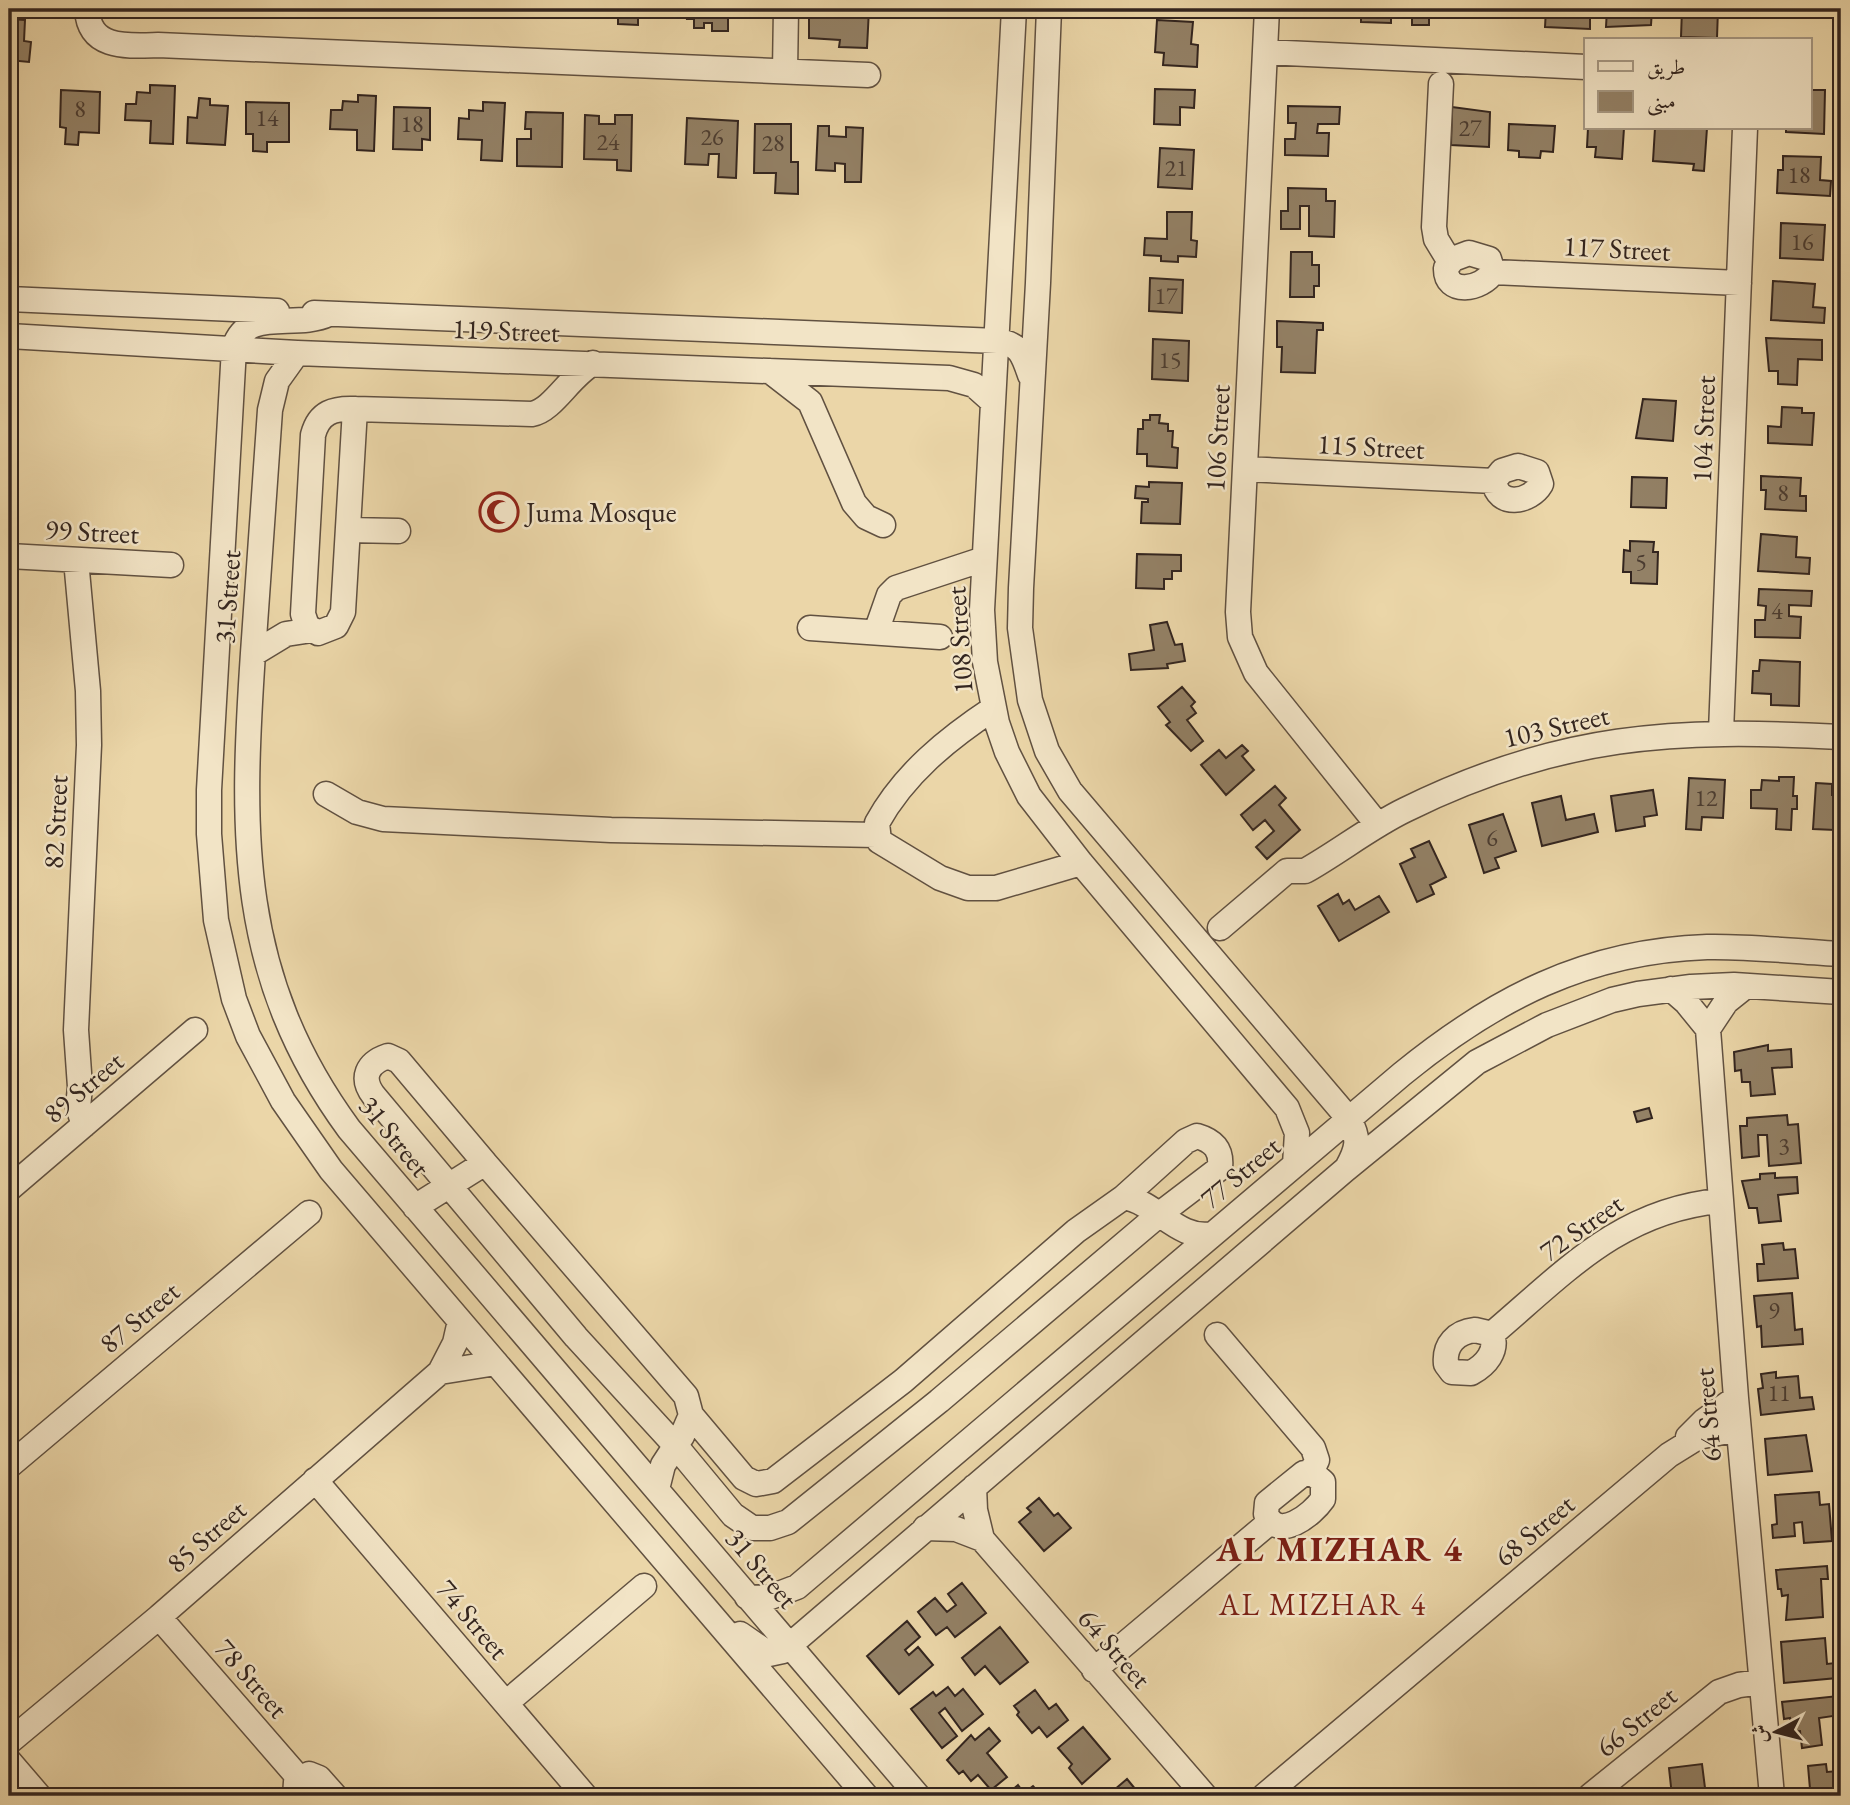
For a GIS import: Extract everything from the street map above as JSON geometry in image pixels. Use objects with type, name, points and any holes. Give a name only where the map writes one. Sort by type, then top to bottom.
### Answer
[{"type":"street","points":[[87,9],[92,27],[105,42],[120,47],[159,46],[867,75]]},
{"type":"street","points":[[98,9],[104,23],[115,33],[159,46]]},
{"type":"street","points":[[785,71],[786,9]]},
{"type":"street","name":"108 Street","points":[[1014,9],[985,559],[983,636],[993,708],[1007,752],[1029,796],[1081,863],[1287,1108],[1297,1133],[1294,1165]]},
{"type":"street","points":[[1049,9],[1020,602],[1021,637],[1030,700],[1047,751],[1070,791],[1349,1119],[1357,1134],[1358,1144],[1346,1169]]},
{"type":"street","name":"106 Street","points":[[1267,9],[1238,612],[1244,649],[1256,673],[1377,824]]},
{"type":"street","points":[[1265,52],[1584,67]]},
{"type":"street","name":"117 Street","points":[[1441,84],[1434,227],[1436,239],[1450,262],[1464,254],[1479,254],[1492,263],[1493,272],[1739,284]]},
{"type":"street","name":"104 Street","points":[[1721,732],[1745,130]]},
{"type":"street","name":"119 Street","points":[[9,299],[997,341]]},
{"type":"street","points":[[234,348],[238,334],[254,324],[272,321],[300,323],[329,314]]},
{"type":"street","points":[[656,365],[733,355],[741,344],[738,337],[727,330]]},
{"type":"street","name":"119 Street","points":[[9,336],[297,353],[656,365],[957,379],[981,390],[993,402]]},
{"type":"street","points":[[997,341],[1013,343],[1021,350],[1032,383]]},
{"type":"street","name":"31 Street","points":[[234,348],[209,834],[216,920],[234,999],[264,1069],[331,1170],[866,1796]]},
{"type":"street","name":"31 Street","points":[[297,353],[283,371],[272,394],[245,793],[250,884],[268,968],[289,1027],[332,1105],[415,1207],[918,1796]]},
{"type":"street","points":[[537,361],[548,380],[552,403]]},
{"type":"street","points":[[307,622],[315,427],[329,411],[355,409],[532,414],[548,409],[572,377],[593,363]]},
{"type":"street","points":[[769,370],[810,402],[854,503],[866,517],[883,525]]},
{"type":"street","points":[[810,402],[826,381],[842,373]]},
{"type":"street","points":[[256,612],[275,619],[307,622],[325,632],[341,619],[355,409]]},
{"type":"street","name":"115 Street","points":[[1245,470],[1494,481]]},
{"type":"street","points":[[348,530],[398,531]]},
{"type":"street","name":"99 Street","points":[[9,556],[171,565]]},
{"type":"street","points":[[876,632],[889,595],[896,588],[985,559]]},
{"type":"street","name":"82 Street","points":[[76,560],[88,691],[89,745],[76,1030],[80,1087],[78,1107],[84,1125]]},
{"type":"street","points":[[253,654],[307,622]]},
{"type":"street","points":[[810,628],[940,637]]},
{"type":"street","points":[[216,676],[231,672],[242,679],[239,769],[245,793]]},
{"type":"street","points":[[876,835],[880,818],[914,771],[951,738],[993,708]]},
{"type":"street","name":"103 Street","points":[[1220,928],[1284,873],[1309,869],[1377,824],[1466,782],[1552,752],[1618,740],[1721,732],[1841,737]]},
{"type":"street","points":[[326,794],[357,812],[383,820],[611,830],[876,835],[888,848],[947,882],[968,888],[996,888],[1081,863]]},
{"type":"street","points":[[1129,921],[1163,941],[1173,938],[1180,922]]},
{"type":"street","name":"77 Street","points":[[747,1597],[768,1598],[797,1587],[1294,1165],[1433,1049],[1465,1026],[1523,992],[1571,972],[1636,955],[1686,948],[1841,954]]},
{"type":"street","points":[[1671,989],[1686,1002],[1708,1029],[1726,1002],[1746,986]]},
{"type":"street","points":[[705,1608],[764,1652],[777,1654],[789,1646],[1346,1169],[1477,1062],[1511,1042],[1612,1000],[1671,989],[1746,986],[1841,992]]},
{"type":"street","name":"64 Street","points":[[1708,1029],[1738,1429],[1772,1796]]},
{"type":"street","name":"89 Street","points":[[9,1189],[195,1030]]},
{"type":"street","points":[[388,1056],[399,1061],[485,1163],[686,1396],[691,1415],[716,1445],[744,1478],[756,1484],[773,1480],[822,1444],[969,1326],[1076,1231],[1124,1197],[1186,1141],[1197,1136],[1209,1139],[1219,1150],[1220,1168],[1161,1213],[993,1356],[788,1522],[770,1528],[752,1528],[733,1515],[675,1445],[576,1337],[366,1086],[365,1076],[370,1065],[388,1056]]},
{"type":"street","points":[[80,1087],[91,1089],[110,1103]]},
{"type":"street","points":[[415,1207],[485,1163]]},
{"type":"street","points":[[1124,1197],[1147,1203],[1191,1234],[1213,1234]]},
{"type":"street","name":"72 Street","points":[[1492,1334],[1590,1251],[1628,1227],[1660,1212],[1720,1201]]},
{"type":"street","name":"87 Street","points":[[9,1466],[309,1213]]},
{"type":"street","name":"85 Street","points":[[9,1742],[159,1617],[440,1372],[455,1343],[460,1321]]},
{"type":"street","points":[[969,1326],[993,1356]]},
{"type":"street","points":[[1217,1335],[1314,1448],[1317,1460],[1311,1473]]},
{"type":"street","points":[[1058,1415],[1049,1405],[1049,1387],[1084,1342]]},
{"type":"street","points":[[440,1372],[496,1363]]},
{"type":"street","name":"68 Street","points":[[1264,1796],[1683,1445],[1704,1421],[1736,1398]]},
{"type":"street","points":[[657,1489],[660,1473],[691,1415]]},
{"type":"street","name":"68 Street","points":[[1683,1445],[1711,1433],[1738,1429]]},
{"type":"street","points":[[822,1444],[846,1475]]},
{"type":"street","points":[[692,1466],[698,1447],[716,1445]]},
{"type":"street","points":[[1311,1473],[1321,1479],[1325,1488],[1320,1503],[1289,1526],[1277,1527],[1270,1522],[1265,1508],[1270,1498],[1299,1475],[1311,1473]]},
{"type":"street","name":"74 Street","points":[[315,1480],[585,1796]]},
{"type":"street","name":"64 Street","points":[[974,1487],[975,1510],[982,1539],[1205,1796]]},
{"type":"street","points":[[1094,1670],[1270,1522]]},
{"type":"street","points":[[925,1528],[956,1529],[982,1539]]},
{"type":"street","points":[[506,1703],[644,1586]]},
{"type":"street","name":"78 Street","points":[[159,1617],[297,1787],[314,1775],[335,1796]]},
{"type":"street","name":"66 Street","points":[[1590,1796],[1719,1692],[1743,1662],[1759,1656]]},
{"type":"street","name":"66 Street","points":[[1719,1692],[1739,1685],[1761,1682]]},
{"type":"street","points":[[9,1761],[39,1796]]},
{"type":"building","points":[[438,9],[475,9],[475,18],[438,16]]},
{"type":"building","points":[[494,9],[510,9],[510,16],[494,16]]},
{"type":"building","points":[[563,9],[603,9],[603,15],[562,14]]},
{"type":"building","points":[[618,9],[667,9],[654,10],[654,16],[638,16],[638,25],[618,24]]},
{"type":"building","points":[[737,9],[728,10],[728,31],[712,31],[712,23],[704,23],[704,28],[694,28],[694,19],[687,19],[688,10],[679,10]]},
{"type":"building","points":[[809,9],[869,9],[867,48],[839,47],[840,40],[809,38]]},
{"type":"building","points":[[1282,9],[1332,9],[1332,16],[1281,17]]},
{"type":"building","points":[[1351,9],[1391,9],[1391,23],[1361,22],[1361,13],[1351,13]]},
{"type":"building","points":[[1412,9],[1457,11],[1443,11],[1442,18],[1429,17],[1429,25],[1412,25]]},
{"type":"building","points":[[1477,9],[1522,9],[1522,16],[1477,15]]},
{"type":"building","points":[[1546,9],[1590,9],[1590,29],[1545,27]]},
{"type":"building","points":[[1607,9],[1652,9],[1651,25],[1606,27]]},
{"type":"building","points":[[1682,9],[1718,9],[1717,38],[1681,37]]},
{"type":"building","points":[[9,19],[25,20],[24,41],[31,42],[29,62],[9,60]]},
{"type":"building","points":[[1157,20],[1193,22],[1191,44],[1198,45],[1197,67],[1163,65],[1164,53],[1155,52]]},
{"type":"building","points":[[150,85],[175,86],[173,144],[150,143],[151,121],[125,120],[126,104],[136,104],[137,92],[150,93]]},
{"type":"building","points":[[1155,89],[1195,90],[1194,108],[1180,107],[1180,125],[1154,124]]},
{"type":"building","points":[[61,90],[100,92],[99,133],[79,132],[78,145],[65,144],[66,128],[60,127]]},
{"type":"building","points":[[1812,90],[1825,90],[1824,134],[1786,132],[1812,130]]},
{"type":"building","points":[[358,95],[376,96],[374,151],[357,150],[357,130],[330,129],[331,110],[342,110],[343,101],[358,102]]},
{"type":"building","points":[[199,98],[210,99],[210,105],[228,106],[225,145],[187,143],[188,117],[197,118]]},
{"type":"building","points":[[246,102],[289,103],[289,142],[267,142],[267,152],[253,151],[253,134],[246,134]]},
{"type":"building","points":[[483,102],[505,103],[502,161],[481,160],[482,140],[458,139],[459,118],[469,119],[469,110],[483,111]]},
{"type":"building","points":[[1288,106],[1340,107],[1339,124],[1318,124],[1317,133],[1329,133],[1328,156],[1285,155],[1285,139],[1295,139],[1296,123],[1288,123]]},
{"type":"building","points":[[394,107],[430,108],[430,140],[422,139],[422,150],[393,149]]},
{"type":"building","points":[[1452,107],[1490,112],[1489,147],[1451,145]]},
{"type":"building","points":[[526,112],[563,113],[562,167],[517,166],[517,139],[531,139],[531,129],[525,129]]},
{"type":"building","points":[[585,115],[599,116],[599,124],[615,124],[615,115],[632,115],[631,171],[617,170],[617,160],[584,159]]},
{"type":"building","points":[[687,118],[738,121],[736,178],[718,177],[719,154],[709,154],[708,165],[685,164]]},
{"type":"building","points":[[755,124],[791,124],[791,162],[798,162],[798,194],[775,193],[776,173],[754,173]]},
{"type":"building","points":[[1509,124],[1555,126],[1553,152],[1541,151],[1540,158],[1519,157],[1519,151],[1508,150]]},
{"type":"building","points":[[818,126],[829,126],[829,136],[846,137],[846,127],[863,128],[861,182],[845,182],[845,164],[835,163],[835,171],[816,170]]},
{"type":"building","points":[[1588,130],[1624,130],[1622,159],[1595,157],[1596,147],[1587,147]]},
{"type":"building","points":[[1655,130],[1707,130],[1704,171],[1693,170],[1694,164],[1653,161]]},
{"type":"building","points":[[1160,148],[1194,150],[1192,189],[1158,187]]},
{"type":"building","points":[[1783,156],[1821,157],[1820,180],[1831,181],[1830,196],[1777,193],[1778,170],[1783,170]]},
{"type":"building","points":[[1288,188],[1326,189],[1326,201],[1335,201],[1334,237],[1309,236],[1309,206],[1300,206],[1300,229],[1281,229],[1281,211],[1288,211]]},
{"type":"building","points":[[1167,212],[1192,212],[1191,240],[1197,241],[1196,257],[1178,256],[1178,262],[1161,261],[1161,256],[1144,255],[1145,238],[1167,239]]},
{"type":"building","points":[[1781,223],[1825,225],[1823,260],[1780,258]]},
{"type":"building","points":[[1291,252],[1312,252],[1312,265],[1319,265],[1319,286],[1314,286],[1314,297],[1290,297]]},
{"type":"building","points":[[1150,278],[1183,280],[1182,313],[1149,311]]},
{"type":"building","points":[[1773,281],[1815,284],[1813,307],[1825,308],[1824,323],[1771,320]]},
{"type":"building","points":[[1277,321],[1323,323],[1323,330],[1317,330],[1315,373],[1281,372],[1282,347],[1277,347]]},
{"type":"building","points":[[1766,338],[1822,340],[1822,360],[1798,359],[1797,385],[1778,384],[1778,371],[1769,371]]},
{"type":"building","points":[[1153,339],[1189,341],[1188,381],[1152,379]]},
{"type":"building","points":[[1643,399],[1676,401],[1673,441],[1636,438]]},
{"type":"building","points":[[1782,407],[1802,408],[1802,413],[1814,413],[1812,445],[1768,443],[1768,426],[1781,427]]},
{"type":"building","points":[[1150,415],[1160,415],[1159,423],[1168,424],[1168,431],[1173,431],[1172,447],[1178,448],[1177,468],[1147,466],[1147,454],[1137,454],[1138,429],[1143,429],[1143,420],[1150,420]]},
{"type":"building","points":[[1761,476],[1801,478],[1800,496],[1806,496],[1806,511],[1765,509],[1766,490],[1761,490]]},
{"type":"building","points":[[1632,477],[1667,478],[1666,508],[1631,507]]},
{"type":"building","points":[[1149,482],[1182,483],[1180,524],[1141,523],[1142,502],[1148,502],[1148,499],[1135,498],[1136,486],[1149,487]]},
{"type":"building","points":[[1761,534],[1797,537],[1796,557],[1810,558],[1809,574],[1758,571]]},
{"type":"building","points":[[1630,541],[1654,542],[1653,552],[1658,552],[1657,584],[1631,583],[1631,572],[1623,572],[1624,550],[1630,551]]},
{"type":"building","points":[[1137,554],[1181,555],[1181,571],[1172,571],[1172,579],[1164,579],[1164,589],[1136,588]]},
{"type":"building","points":[[1759,589],[1812,591],[1811,606],[1789,605],[1789,616],[1801,617],[1800,638],[1755,637],[1755,620],[1765,620],[1766,606],[1758,605]]},
{"type":"building","points":[[1167,622],[1175,645],[1182,644],[1185,661],[1167,664],[1168,668],[1131,670],[1129,654],[1154,650],[1150,625]]},
{"type":"building","points":[[1760,660],[1800,662],[1799,706],[1771,705],[1771,694],[1752,693],[1753,671],[1759,671]]},
{"type":"building","points":[[1182,687],[1195,702],[1191,706],[1196,713],[1187,720],[1203,741],[1191,751],[1166,725],[1170,722],[1158,707]]},
{"type":"building","points":[[1242,745],[1248,751],[1242,756],[1254,770],[1226,795],[1201,765],[1219,750],[1226,758]]},
{"type":"building","points":[[1779,777],[1794,777],[1793,796],[1797,796],[1797,809],[1792,809],[1791,830],[1776,829],[1777,809],[1751,808],[1751,790],[1761,790],[1762,780],[1779,781]]},
{"type":"building","points":[[1689,778],[1725,780],[1723,818],[1702,817],[1701,830],[1686,829]]},
{"type":"building","points":[[1816,783],[1832,784],[1832,795],[1841,795],[1841,816],[1836,816],[1835,830],[1813,829]]},
{"type":"building","points":[[1275,786],[1286,798],[1279,805],[1300,830],[1267,859],[1256,847],[1274,831],[1265,820],[1253,830],[1241,815]]},
{"type":"building","points":[[1653,790],[1657,815],[1644,817],[1645,826],[1616,831],[1611,796]]},
{"type":"building","points":[[1561,796],[1566,820],[1594,814],[1598,832],[1542,846],[1532,803]]},
{"type":"building","points":[[1503,814],[1516,851],[1495,858],[1499,868],[1484,873],[1469,825]]},
{"type":"building","points":[[1429,841],[1446,877],[1430,885],[1434,894],[1417,902],[1400,864],[1415,857],[1411,849]]},
{"type":"building","points":[[1338,894],[1343,904],[1349,900],[1355,910],[1379,896],[1389,912],[1339,941],[1318,906]]},
{"type":"building","points":[[1768,1045],[1768,1051],[1791,1049],[1792,1067],[1772,1068],[1775,1094],[1751,1096],[1750,1082],[1742,1082],[1741,1070],[1735,1071],[1734,1052]]},
{"type":"building","points":[[1649,1108],[1652,1118],[1637,1122],[1634,1112]]},
{"type":"building","points":[[1787,1115],[1788,1125],[1798,1124],[1801,1163],[1769,1166],[1767,1135],[1758,1135],[1759,1156],[1742,1158],[1740,1126],[1747,1126],[1747,1118]]},
{"type":"building","points":[[1775,1173],[1775,1178],[1797,1177],[1798,1193],[1778,1195],[1781,1221],[1759,1223],[1757,1208],[1749,1208],[1742,1181],[1760,1179],[1760,1174]]},
{"type":"building","points":[[1783,1243],[1784,1250],[1795,1249],[1798,1278],[1758,1281],[1757,1264],[1764,1264],[1762,1245]]},
{"type":"building","points":[[1792,1293],[1795,1330],[1802,1329],[1803,1344],[1762,1347],[1761,1326],[1757,1327],[1754,1296]]},
{"type":"building","points":[[1776,1372],[1776,1378],[1798,1376],[1800,1398],[1812,1397],[1814,1409],[1761,1415],[1758,1389],[1763,1388],[1761,1374]]},
{"type":"building","points":[[1806,1435],[1812,1471],[1768,1475],[1765,1439]]},
{"type":"building","points":[[1819,1492],[1820,1505],[1829,1504],[1832,1541],[1804,1543],[1802,1522],[1794,1523],[1795,1536],[1773,1538],[1772,1525],[1777,1524],[1775,1495]]},
{"type":"building","points":[[1039,1498],[1054,1516],[1058,1513],[1071,1528],[1044,1551],[1019,1522],[1031,1512],[1027,1508]]},
{"type":"building","points":[[1827,1566],[1828,1579],[1821,1579],[1823,1617],[1786,1620],[1788,1595],[1782,1596],[1781,1589],[1778,1589],[1776,1570]]},
{"type":"building","points":[[962,1583],[986,1613],[955,1637],[947,1627],[936,1635],[918,1612],[935,1598],[947,1612],[956,1605],[948,1594]]},
{"type":"building","points":[[907,1621],[920,1637],[905,1650],[909,1655],[918,1647],[933,1665],[899,1694],[867,1656]]},
{"type":"building","points":[[1000,1627],[1028,1662],[1000,1684],[985,1666],[975,1675],[962,1658]]},
{"type":"building","points":[[1825,1638],[1827,1664],[1835,1663],[1837,1678],[1784,1683],[1781,1642]]},
{"type":"building","points":[[948,1687],[955,1696],[963,1689],[983,1714],[962,1731],[945,1708],[939,1713],[957,1736],[942,1748],[911,1709],[933,1692],[936,1696]]},
{"type":"building","points":[[1035,1690],[1049,1709],[1056,1704],[1068,1720],[1047,1737],[1039,1727],[1032,1733],[1017,1715],[1019,1712],[1014,1706]]},
{"type":"building","points":[[1838,1696],[1840,1715],[1819,1718],[1822,1745],[1802,1748],[1800,1731],[1792,1732],[1790,1718],[1784,1719],[1782,1702]]},
{"type":"building","points":[[1083,1727],[1110,1759],[1082,1784],[1069,1768],[1072,1764],[1058,1748]]},
{"type":"building","points":[[989,1728],[1000,1741],[987,1753],[1007,1777],[991,1790],[978,1775],[971,1781],[963,1771],[959,1774],[947,1760],[971,1735],[975,1740]]},
{"type":"building","points":[[1702,1764],[1706,1796],[1672,1796],[1669,1768]]},
{"type":"building","points":[[1826,1764],[1827,1772],[1838,1771],[1840,1796],[1802,1796],[1802,1790],[1810,1789],[1808,1766]]},
{"type":"building","points":[[1127,1779],[1141,1796],[1107,1796]]},
{"type":"building","points":[[1018,1785],[1024,1793],[1033,1786],[1042,1796],[1005,1796]]},
{"type":"place","name":"Juma Mosque","points":[[499,512]]},
{"type":"district","name":"AL MIZHAR 4","points":[[1340,1549]]},
{"type":"district","name":"AL MIZHAR 4","points":[[1323,1605]]}]
